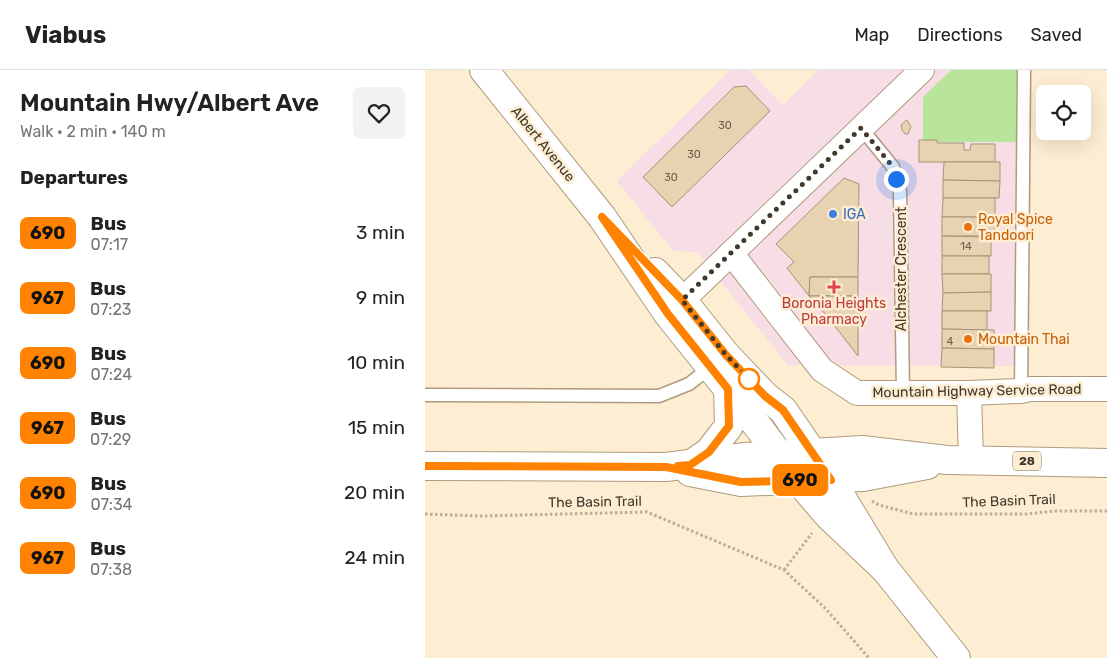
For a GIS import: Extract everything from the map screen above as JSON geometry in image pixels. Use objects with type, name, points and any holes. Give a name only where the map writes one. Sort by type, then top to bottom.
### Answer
[{"type":"main road","name":"Albert Avenue","points":[[484,70],[718,361],[783,410],[831,480],[885,569]]},
{"type":"main road","name":"Albert Avenue","points":[[718,361],[728,389],[798,480],[828,515],[885,569]]},
{"type":"main road","points":[[678,466],[709,452],[729,426],[728,389]]},
{"type":"main road","name":"28","points":[[425,466],[678,466],[745,457],[862,450],[959,460],[1107,463]]},
{"type":"main road","name":"28","points":[[678,466],[741,482],[831,480],[863,477],[959,460]]},
{"type":"main road","points":[[885,569],[956,658]]},
{"type":"street","points":[[675,307],[922,70]]},
{"type":"street","name":"Mountain Highway Service Road","points":[[731,253],[822,370],[857,393],[969,393],[1030,389],[1107,389]]},
{"type":"street","points":[[959,460],[969,393]]},
{"type":"lane","points":[[1021,391],[1024,70]]},
{"type":"lane","name":"Alchester Crescent","points":[[861,128],[893,167],[900,191],[903,392]]},
{"type":"lane","points":[[425,395],[659,396],[689,384],[718,361]]},
{"type":"path","name":"The Basin Trail","points":[[871,500],[879,505],[913,514],[1027,514],[1054,511],[1107,511]]},
{"type":"path","name":"The Basin Trail","points":[[425,514],[480,516],[647,512],[784,570],[825,608],[869,658]]},
{"type":"path","points":[[784,570],[814,530]]},
{"type":"shaded area","points":[[731,70],[749,70],[783,105],[819,70],[951,70],[923,97],[1016,142],[1017,70],[1031,70],[1029,366],[788,365],[697,252],[673,251],[617,181]]},
{"type":"green space","points":[[951,70],[1017,70],[1016,142],[923,142],[923,97]]},
{"type":"building","points":[[746,86],[770,111],[672,207],[643,177],[734,87]]},
{"type":"building","points":[[907,120],[911,127],[908,134],[905,134],[901,125]]},
{"type":"building","points":[[919,140],[937,140],[937,143],[964,143],[964,150],[970,150],[971,144],[995,144],[995,162],[919,162]]},
{"type":"building","points":[[944,162],[1000,162],[1000,181],[943,180]]},
{"type":"building","name":"IGA","points":[[844,178],[859,184],[858,277],[810,277],[809,296],[787,268],[794,262],[776,244]]},
{"type":"building","points":[[943,180],[1000,181],[999,198],[943,198]]},
{"type":"building","points":[[943,198],[995,198],[995,217],[942,217]]},
{"type":"building","name":"Royal Spice Tandoori","points":[[942,217],[995,217],[995,236],[942,236]]},
{"type":"building","points":[[942,236],[991,237],[991,256],[942,256]]},
{"type":"building","points":[[942,256],[989,256],[989,274],[942,274]]},
{"type":"building","points":[[942,274],[991,274],[991,292],[943,293]]},
{"type":"building","name":"Boronia Heights Pharmacy","points":[[810,277],[858,277],[858,296],[809,296]]},
{"type":"building","points":[[991,292],[991,311],[942,311],[943,293]]},
{"type":"building","points":[[809,296],[858,296],[858,317],[827,316]]},
{"type":"building","points":[[942,311],[987,311],[987,330],[942,329]]},
{"type":"building","points":[[827,316],[858,317],[858,356]]},
{"type":"building","name":"Mountain Thai","points":[[942,329],[994,330],[994,349],[942,348]]},
{"type":"building","points":[[942,348],[994,349],[994,368],[941,367]]},
{"type":"bus line","name":"690","points":[[425,466],[666,467],[741,482],[831,480],[783,410],[765,396],[726,355],[682,300],[602,217],[668,314],[728,389],[729,426],[709,452],[690,465],[678,466]]},
{"type":"place","name":"IGA","points":[[833,214]]},
{"type":"place","name":"Royal Spice Tandoori","points":[[968,227]]},
{"type":"place","name":"Boronia Heights Pharmacy","points":[[834,287]]},
{"type":"place","name":"Mountain Thai","points":[[968,339]]},
{"type":"route","points":[[749,379],[752,382],[726,355],[682,300],[861,128],[893,167],[896,179]]}]
